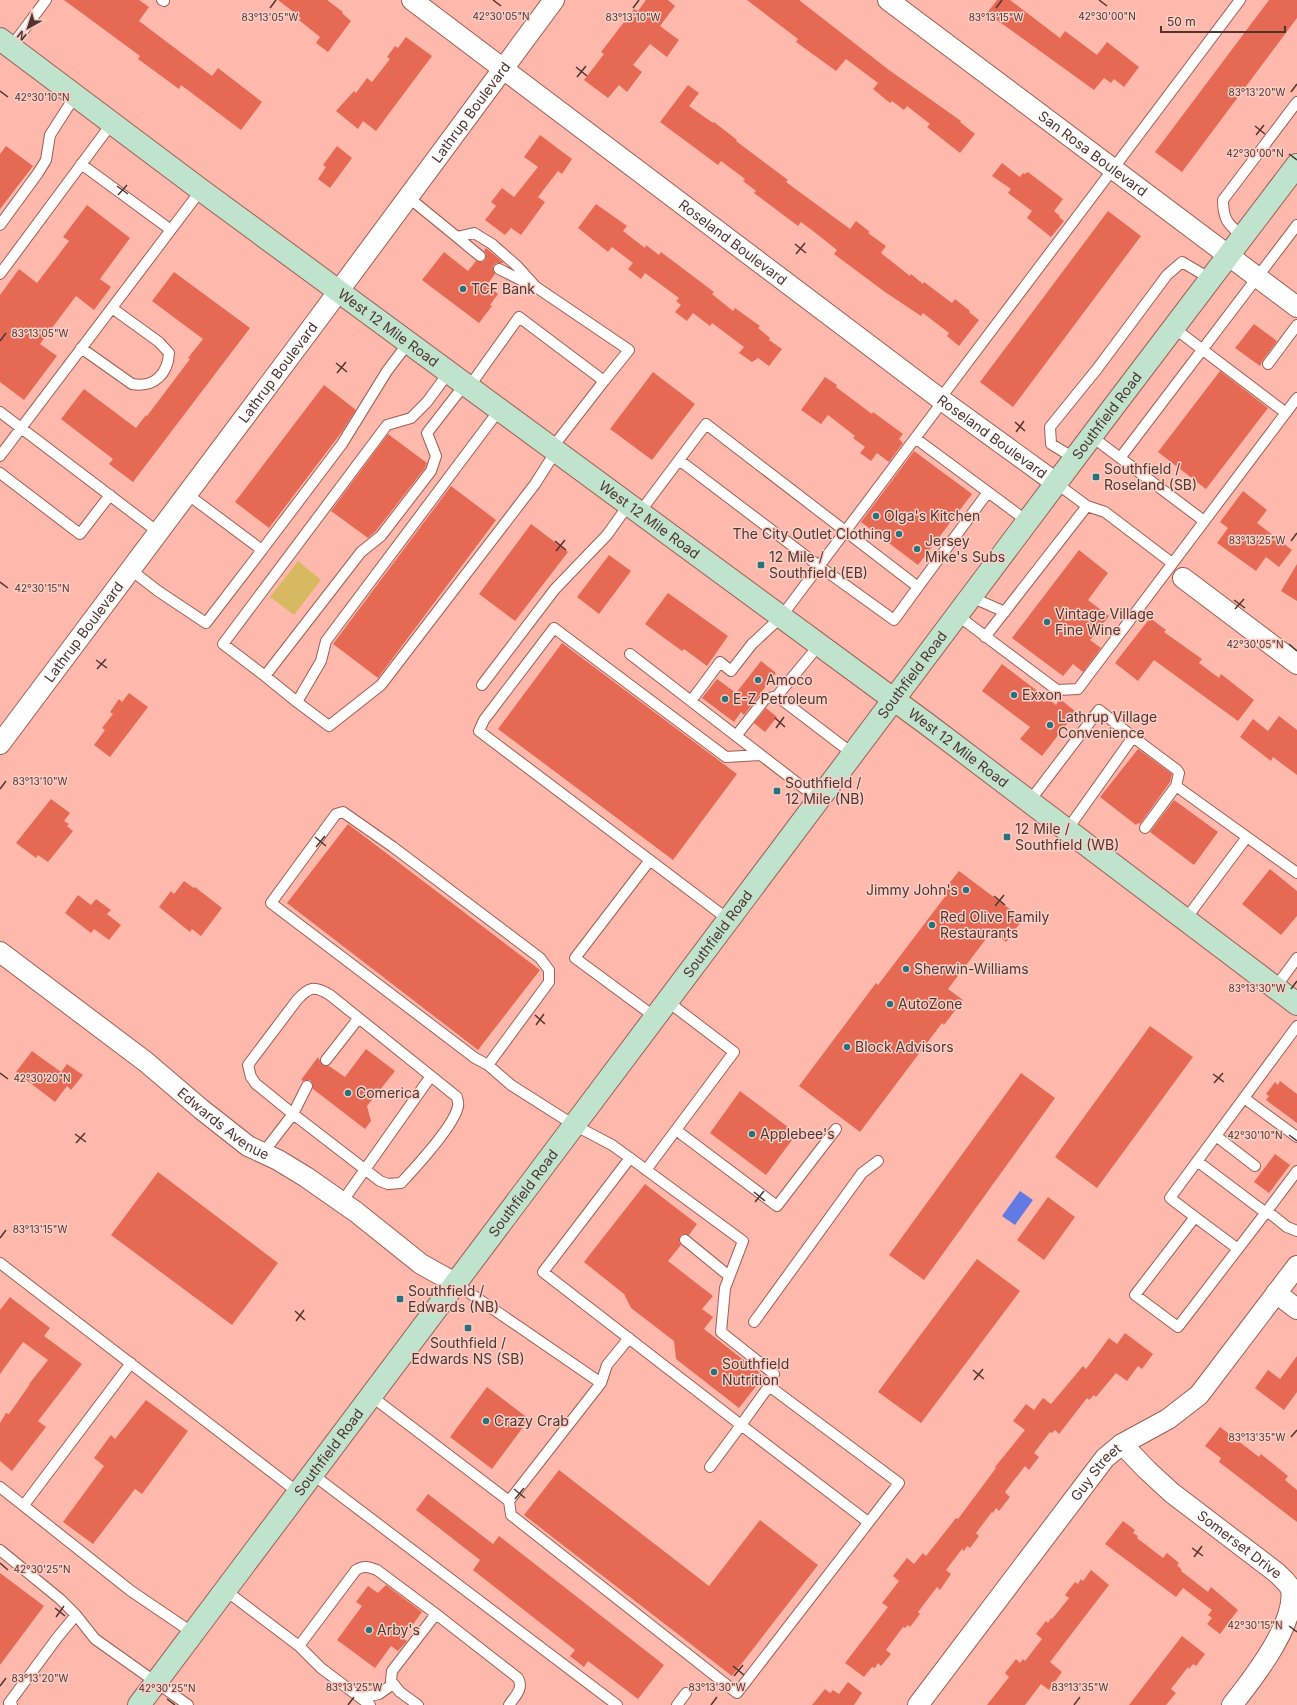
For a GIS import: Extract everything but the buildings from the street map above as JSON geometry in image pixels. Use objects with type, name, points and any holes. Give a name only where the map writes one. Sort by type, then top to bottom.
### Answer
[{"type":"main road","name":"West 12 Mile Road","points":[[5,43],[201,190],[339,290],[894,700],[1297,1004]]},
{"type":"main road","name":"Southfield Road","points":[[139,1705],[1074,458],[1297,165]]},
{"type":"street","name":"Roseland Boulevard","points":[[412,0],[941,400],[1056,483]]},
{"type":"street","name":"Lathrup Boulevard","points":[[0,744],[554,0]]},
{"type":"street","name":"San Rosa Boulevard","points":[[888,0],[1297,307]]},
{"type":"street","points":[[1177,571],[1297,664]]},
{"type":"street","name":"Edwards Avenue","points":[[0,952],[146,1062],[227,1131],[248,1146],[278,1160],[342,1202],[421,1264],[456,1283]]},
{"type":"street","name":"Guy Street","points":[[918,1705],[1099,1466],[1112,1451],[1168,1419],[1199,1395],[1297,1266]]},
{"type":"street","points":[[1276,1293],[1297,1309]]},
{"type":"street","name":"Somerset Drive","points":[[1122,1444],[1158,1481],[1277,1573],[1291,1590],[1293,1600],[1291,1620],[1286,1632],[1275,1649],[1232,1705]]},
{"type":"lane","points":[[5,43],[46,0]]},
{"type":"lane","points":[[691,701],[720,662],[731,671],[752,644],[781,617],[915,438],[941,400],[1113,168],[1240,0]]},
{"type":"lane","points":[[0,225],[46,160],[50,135],[75,96]]},
{"type":"lane","points":[[1243,236],[1226,222],[1223,210],[1223,200],[1297,102]]},
{"type":"lane","points":[[0,274],[112,122]]},
{"type":"lane","points":[[81,164],[171,230]]},
{"type":"lane","points":[[0,456],[201,190]]},
{"type":"lane","points":[[408,197],[480,256]]},
{"type":"lane","points":[[1120,458],[1297,225]]},
{"type":"lane","points":[[457,237],[474,233],[492,244],[517,266],[536,287]]},
{"type":"lane","points":[[1074,458],[1051,444],[1050,427],[1097,369],[1167,275],[1182,262],[1211,279]]},
{"type":"lane","points":[[461,381],[427,402],[411,418],[387,425],[223,644],[329,726],[381,685],[530,490],[554,450],[628,350],[536,287],[499,269]]},
{"type":"lane","points":[[81,348],[132,384],[141,386],[154,382],[168,365],[169,353],[159,342],[112,308]]},
{"type":"lane","points":[[265,676],[361,552],[381,536],[431,471],[436,456],[427,433],[461,381],[519,317],[604,381]]},
{"type":"lane","points":[[1268,364],[1297,325]]},
{"type":"lane","points":[[1174,328],[1286,413]]},
{"type":"lane","points":[[131,570],[158,591],[206,623],[342,444],[387,371],[409,342]]},
{"type":"lane","points":[[957,615],[1056,690],[1078,688],[1177,571],[1204,521],[1297,398]]},
{"type":"lane","points":[[298,702],[321,661],[326,641],[500,409]]},
{"type":"lane","points":[[0,412],[158,532]]},
{"type":"lane","points":[[482,685],[555,589],[679,460],[706,424],[918,587]]},
{"type":"lane","points":[[1091,436],[1204,521]]},
{"type":"lane","points":[[915,438],[1027,521]]},
{"type":"lane","points":[[679,460],[819,566],[894,620],[988,492]]},
{"type":"lane","points":[[0,473],[80,534],[110,495]]},
{"type":"lane","points":[[1056,483],[1087,506],[1105,512],[1177,571]]},
{"type":"lane","points":[[187,494],[262,550]]},
{"type":"lane","points":[[985,637],[1087,506]]},
{"type":"lane","points":[[971,597],[1005,612]]},
{"type":"lane","points":[[729,920],[479,731],[484,720],[554,628],[726,757],[760,755]]},
{"type":"lane","points":[[736,736],[765,699],[777,696],[819,645]]},
{"type":"lane","points":[[630,654],[818,799]]},
{"type":"lane","points":[[777,696],[852,754]]},
{"type":"lane","points":[[1029,802],[1099,710],[1179,773],[1176,786],[1145,828]]},
{"type":"lane","points":[[1067,830],[1133,737]]},
{"type":"lane","points":[[1176,786],[1297,873]]},
{"type":"lane","points":[[488,1065],[549,982],[549,970],[540,958],[393,847],[343,812],[336,814],[271,903],[475,1058],[488,1065],[511,1085],[574,1125],[612,1145],[743,1241],[725,1288],[721,1332],[774,1374],[769,1386],[710,1467]]},
{"type":"lane","points":[[1185,920],[1247,837]]},
{"type":"lane","points":[[646,1170],[734,1052],[575,958],[650,860]]},
{"type":"lane","points":[[1275,988],[1297,958]]},
{"type":"lane","points":[[313,988],[321,989],[431,1076],[457,1096],[458,1105],[449,1125],[421,1161],[401,1183],[388,1184],[380,1181],[364,1169],[256,1084],[252,1078],[248,1065],[306,990],[313,988]]},
{"type":"lane","points":[[326,1060],[358,1019]]},
{"type":"lane","points":[[1238,1249],[1170,1198],[1297,1026]]},
{"type":"lane","points":[[342,1202],[431,1076]]},
{"type":"lane","points":[[262,1153],[293,1114],[307,1086]]},
{"type":"lane","points":[[1244,1098],[1297,1137]]},
{"type":"lane","points":[[676,1130],[777,1206],[836,1129]]},
{"type":"lane","points":[[1216,1136],[1255,1166]]},
{"type":"lane","points":[[630,1158],[544,1272],[868,1522]]},
{"type":"lane","points":[[754,1322],[862,1173],[878,1161]]},
{"type":"lane","points":[[1197,1161],[1287,1227],[1297,1231]]},
{"type":"lane","points":[[1195,1217],[1135,1295],[1178,1327],[1297,1171]]},
{"type":"lane","points":[[685,1240],[729,1276]]},
{"type":"lane","points":[[0,1264],[299,1493]]},
{"type":"lane","points":[[456,1283],[601,1383]]},
{"type":"lane","points":[[509,1502],[601,1383],[607,1365],[629,1338]]},
{"type":"lane","points":[[24,1505],[131,1363]]},
{"type":"lane","points":[[371,1396],[509,1502],[511,1515],[737,1693],[899,1483],[769,1386]]},
{"type":"lane","points":[[312,1474],[617,1705]]},
{"type":"lane","points":[[0,1487],[131,1590],[193,1634]]},
{"type":"lane","points":[[0,1550],[60,1598],[96,1639],[188,1705]]},
{"type":"lane","points":[[299,1646],[356,1570],[365,1566],[377,1570],[518,1678],[521,1683],[521,1689],[508,1705]]},
{"type":"lane","points":[[225,1590],[299,1646],[321,1668],[370,1705]]},
{"type":"lane","points":[[418,1705],[400,1692],[393,1684],[391,1681],[392,1671],[436,1614]]},
{"type":"lane","points":[[0,1698],[11,1704],[57,1638],[76,1615]]},
{"type":"lane","points":[[361,1698],[379,1694],[393,1684]]},
{"type":"lane","points":[[676,1705],[686,1693]]},
{"type":"shaded area","points":[[298,561],[321,580],[294,615],[270,597]]},
{"type":"water","points":[[1020,1191],[1033,1200],[1015,1225],[1002,1216]]},
{"type":"place","name":"TCF Bank","points":[[463,289]]},
{"type":"place","name":"Southfield / Roseland (SB)","points":[[1096,477]]},
{"type":"place","name":"Olga's Kitchen","points":[[876,516]]},
{"type":"place","name":"The City Outlet Clothing","points":[[899,534]]},
{"type":"place","name":"Jersey Mike's Subs","points":[[917,549]]},
{"type":"place","name":"12 Mile / Southfield (EB)","points":[[761,565]]},
{"type":"place","name":"Vintage Village Fine Wine","points":[[1047,622]]},
{"type":"place","name":"Amoco","points":[[758,680]]},
{"type":"place","name":"Exxon","points":[[1014,695]]},
{"type":"place","name":"E-Z Petroleum","points":[[725,699]]},
{"type":"place","name":"Lathrup Village Convenience","points":[[1050,725]]},
{"type":"place","name":"Southfield / 12 Mile (NB)","points":[[777,791]]},
{"type":"place","name":"12 Mile / Southfield (WB)","points":[[1007,837]]},
{"type":"place","name":"Jimmy John's","points":[[966,890]]},
{"type":"place","name":"Red Olive Family Restaurants","points":[[932,925]]},
{"type":"place","name":"Sherwin-Williams","points":[[906,969]]},
{"type":"place","name":"AutoZone","points":[[890,1004]]},
{"type":"place","name":"Block Advisors","points":[[847,1047]]},
{"type":"place","name":"Comerica","points":[[348,1093]]},
{"type":"place","name":"Applebee's","points":[[752,1134]]},
{"type":"place","name":"Southfield / Edwards (NB)","points":[[400,1299]]},
{"type":"place","name":"Southfield / Edwards NS (SB)","points":[[468,1328]]},
{"type":"place","name":"Southfield Nutrition","points":[[714,1372]]},
{"type":"place","name":"Crazy Crab","points":[[486,1421]]},
{"type":"place","name":"Arby's","points":[[369,1630]]}]
